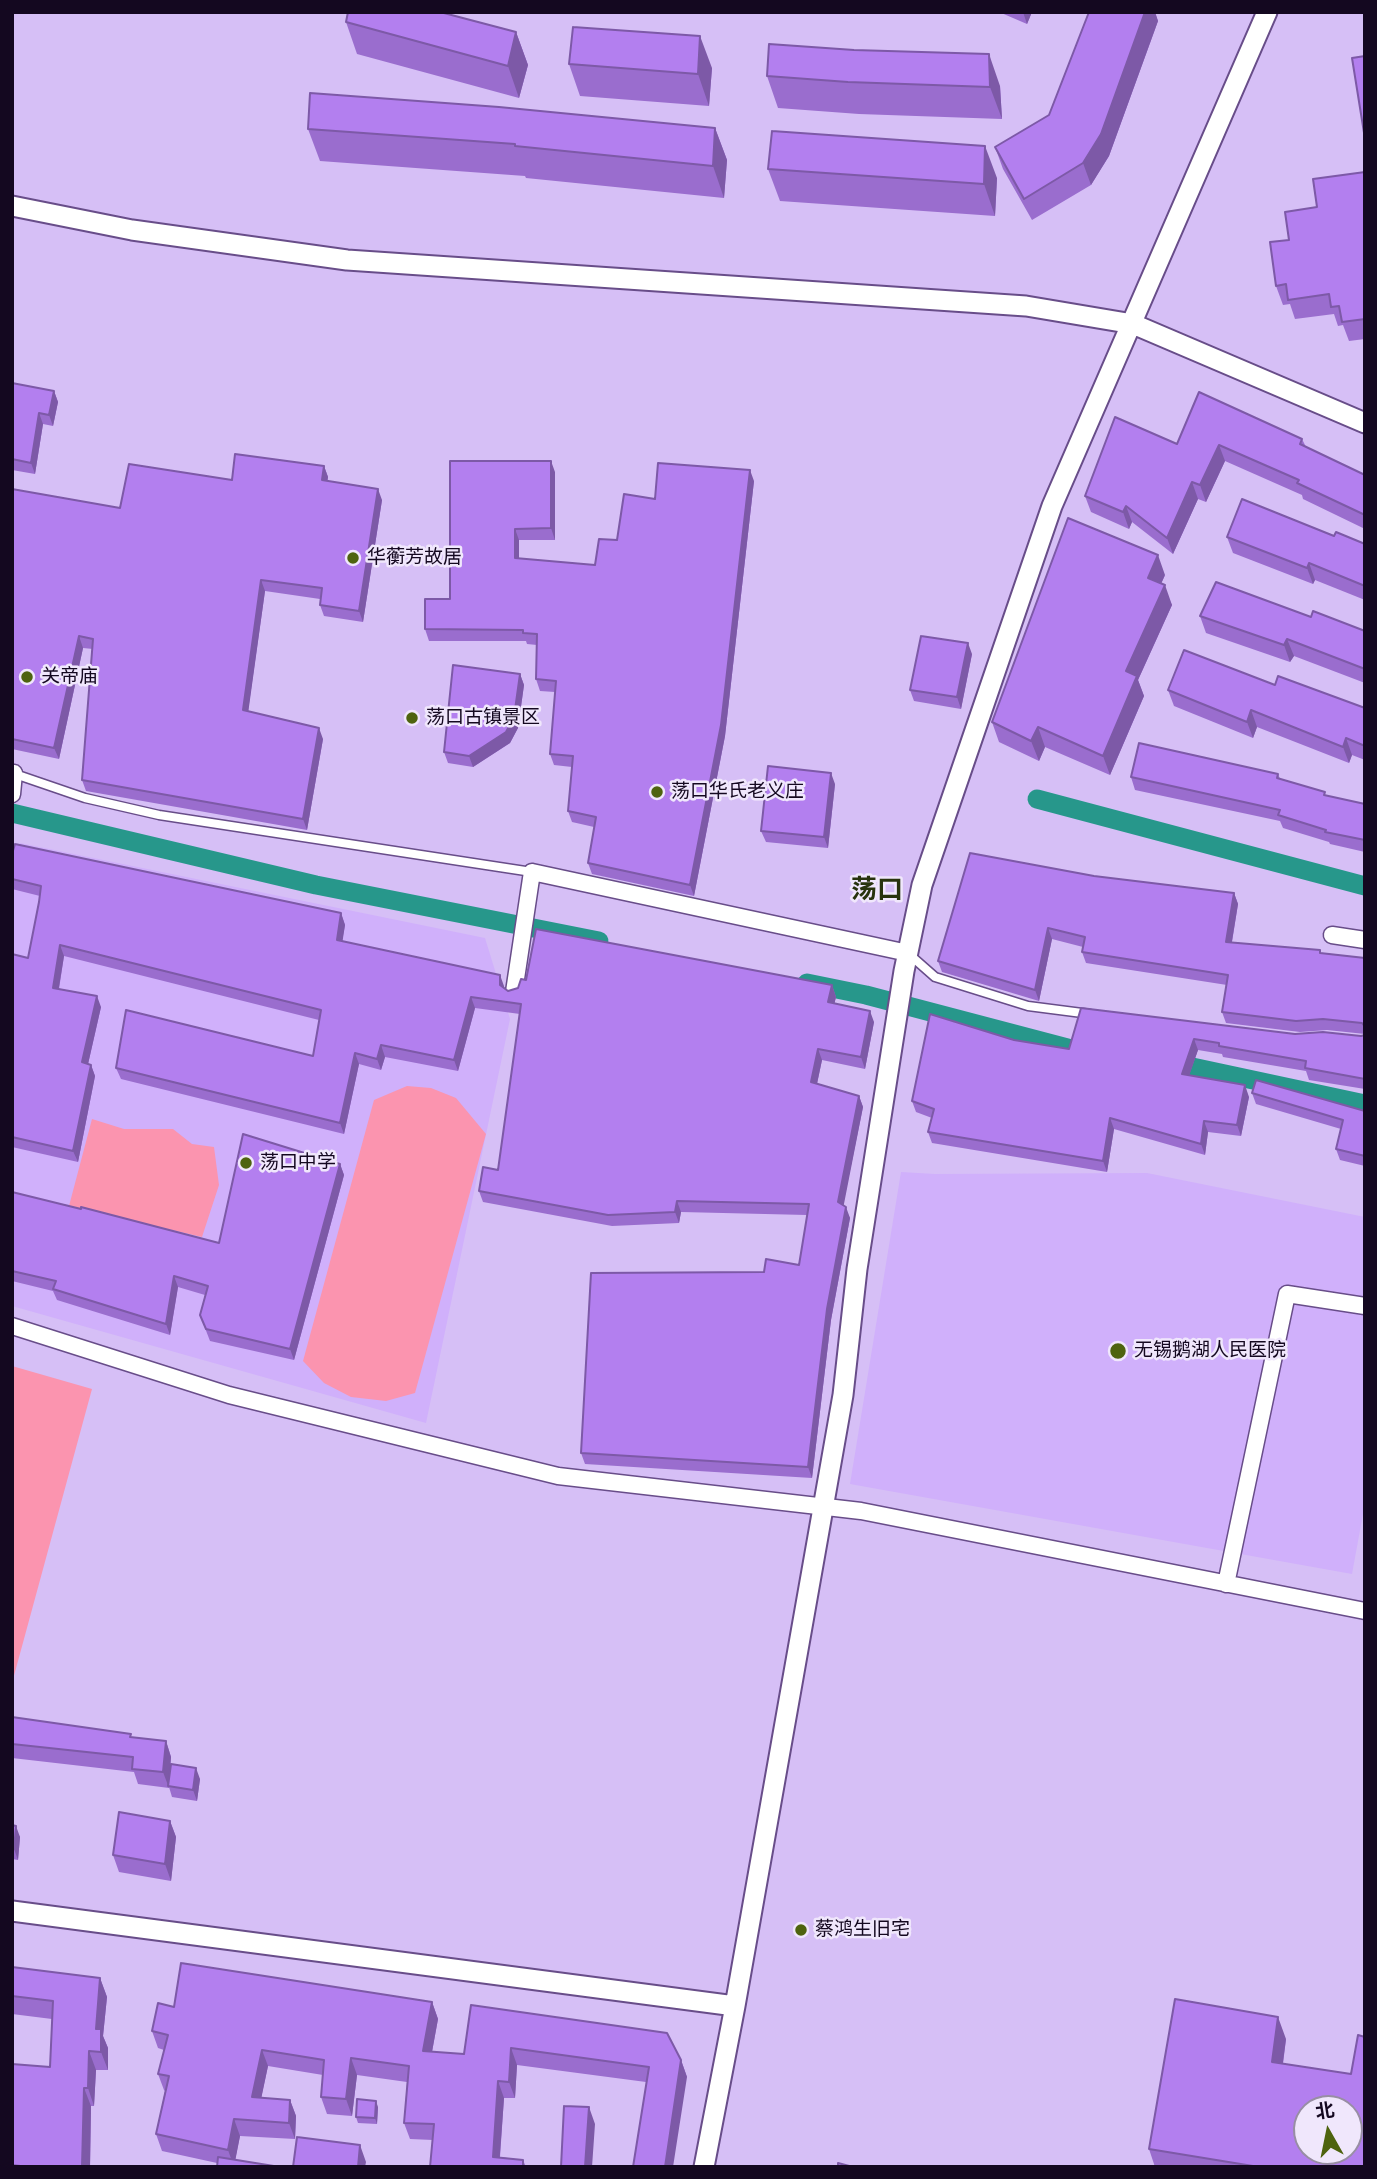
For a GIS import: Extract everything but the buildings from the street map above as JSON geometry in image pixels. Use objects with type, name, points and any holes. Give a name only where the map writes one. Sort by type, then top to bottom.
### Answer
[{"type":"street","points":[[704,2167],[843,1395],[858,1269],[906,962],[922,885],[1052,506],[1267,12]]},
{"type":"street","points":[[12,206],[132,230],[346,260],[1026,306],[1133,324],[1365,423]]},
{"type":"street","points":[[12,794],[13,773]]},
{"type":"street","points":[[514,992],[532,872],[906,962]]},
{"type":"street","points":[[1332,935],[1365,940]]},
{"type":"street","points":[[1226,1584],[1287,1294],[1365,1306]]},
{"type":"street","points":[[12,1326],[229,1395],[558,1476],[861,1511],[1226,1584],[1364,1607]]},
{"type":"street","points":[[12,1911],[735,2006]]},
{"type":"lane","points":[[13,773],[85,798],[159,815],[532,872]]},
{"type":"lane","points":[[906,962],[935,977],[1028,1006],[1096,1014]]},
{"type":"shaded area","name":"荡口中学","points":[[20,843],[485,938],[510,1019],[426,1423],[12,1306],[12,884]]},
{"type":"shaded area","points":[[407,1086],[431,1088],[456,1098],[486,1134],[415,1393],[386,1401],[351,1397],[324,1383],[303,1361],[374,1100]]},
{"type":"shaded area","points":[[92,1119],[124,1129],[173,1129],[192,1144],[214,1147],[219,1185],[202,1237],[69,1206]]},
{"type":"shaded area","name":"无锡鹅湖人民医院","points":[[901,1172],[1147,1173],[1365,1217],[1365,1503],[1352,1574],[850,1484]]},
{"type":"shaded area","points":[[12,1366],[92,1389],[12,1683]]},
{"type":"waterway","points":[[1037,799],[1365,886]]},
{"type":"waterway","points":[[12,813],[316,885],[599,941]]},
{"type":"waterway","points":[[807,983],[866,995],[1094,1055]]},
{"type":"waterway","points":[[1169,1062],[1365,1104]]},
{"type":"place","name":"华蘅芳故居","points":[[353,558]]},
{"type":"place","name":"关帝庙","points":[[27,677]]},
{"type":"place","name":"荡口古镇景区","points":[[412,718]]},
{"type":"place","name":"荡口华氏老义庄","points":[[657,792]]},
{"type":"place","name":"荡口中学","points":[[246,1163]]},
{"type":"place","name":"无锡鹅湖人民医院","points":[[1118,1351]]},
{"type":"place","name":"蔡鸿生旧宅","points":[[801,1930]]},
{"type":"district","name":"荡口","points":[[877,892]]}]
